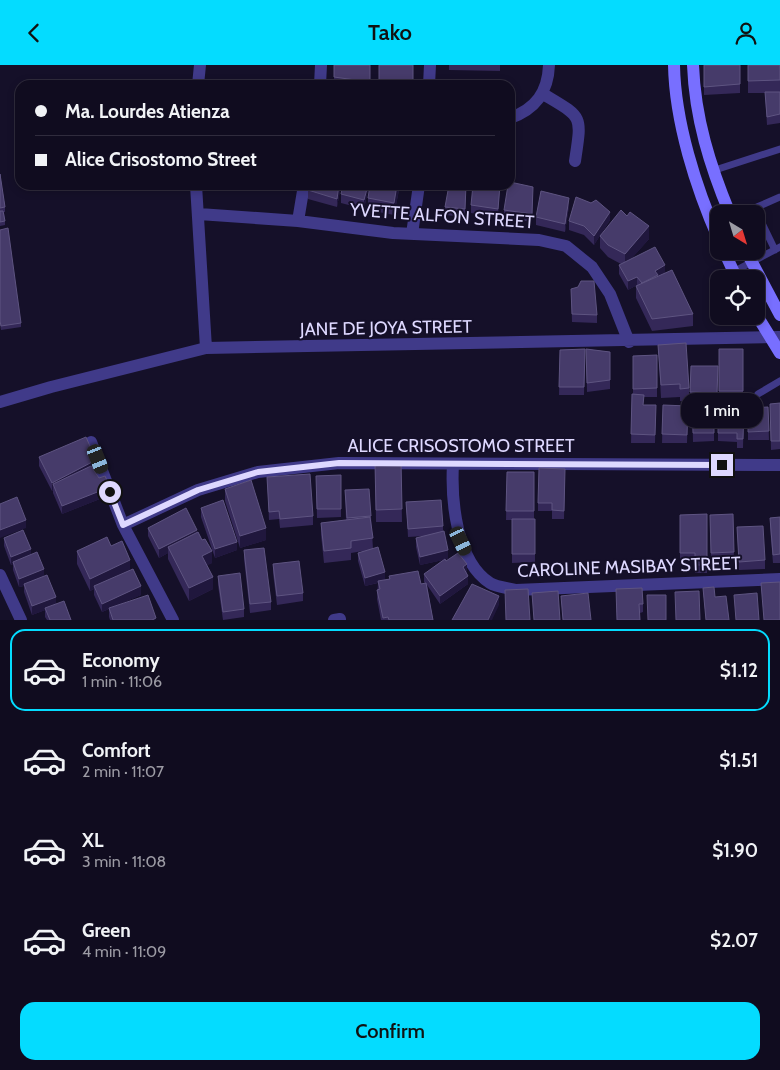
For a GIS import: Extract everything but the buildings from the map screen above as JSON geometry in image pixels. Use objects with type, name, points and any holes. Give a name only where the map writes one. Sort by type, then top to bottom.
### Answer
[{"type":"main road","points":[[674,65],[675,91],[695,176],[710,216]]},
{"type":"main road","points":[[693,65],[696,96],[706,151],[726,205]]},
{"type":"main road","points":[[749,260],[780,315]]},
{"type":"main road","points":[[765,325],[775,338],[780,353]]},
{"type":"street","points":[[198,80],[200,65]]},
{"type":"street","points":[[320,80],[321,65]]},
{"type":"street","points":[[429,80],[430,65]]},
{"type":"street","points":[[515,116],[526,113],[543,93],[549,81],[549,65]]},
{"type":"street","points":[[543,93],[574,112],[580,124],[575,161]]},
{"type":"street","points":[[197,190],[206,349]]},
{"type":"street","points":[[298,221],[303,190]]},
{"type":"street","points":[[412,234],[418,190]]},
{"type":"street","name":"YVETTE ALFON STREET","points":[[199,214],[298,221],[412,234],[539,240],[566,246],[592,267],[610,294],[629,341]]},
{"type":"street","name":"JANE DE JOYA STREET","points":[[0,402],[51,387],[206,349],[775,338]]},
{"type":"street","points":[[91,442],[123,525],[173,620]]},
{"type":"street","name":"ALICE CRISOSTOMO STREET","points":[[123,525],[198,490],[258,472],[339,463],[780,465]]},
{"type":"street","name":"CAROLINE MASIBAY STREET","points":[[452,464],[454,509],[461,541],[472,565],[490,583],[516,590],[780,579]]},
{"type":"street","points":[[0,575],[21,620]]},
{"type":"lane","points":[[712,171],[780,149]]},
{"type":"lane","points":[[742,270],[778,249],[760,219],[757,207],[780,197]]},
{"type":"lane","points":[[758,395],[780,381]]},
{"type":"route","points":[[110,492],[123,525],[198,490],[258,472],[339,463],[722,465]]}]
